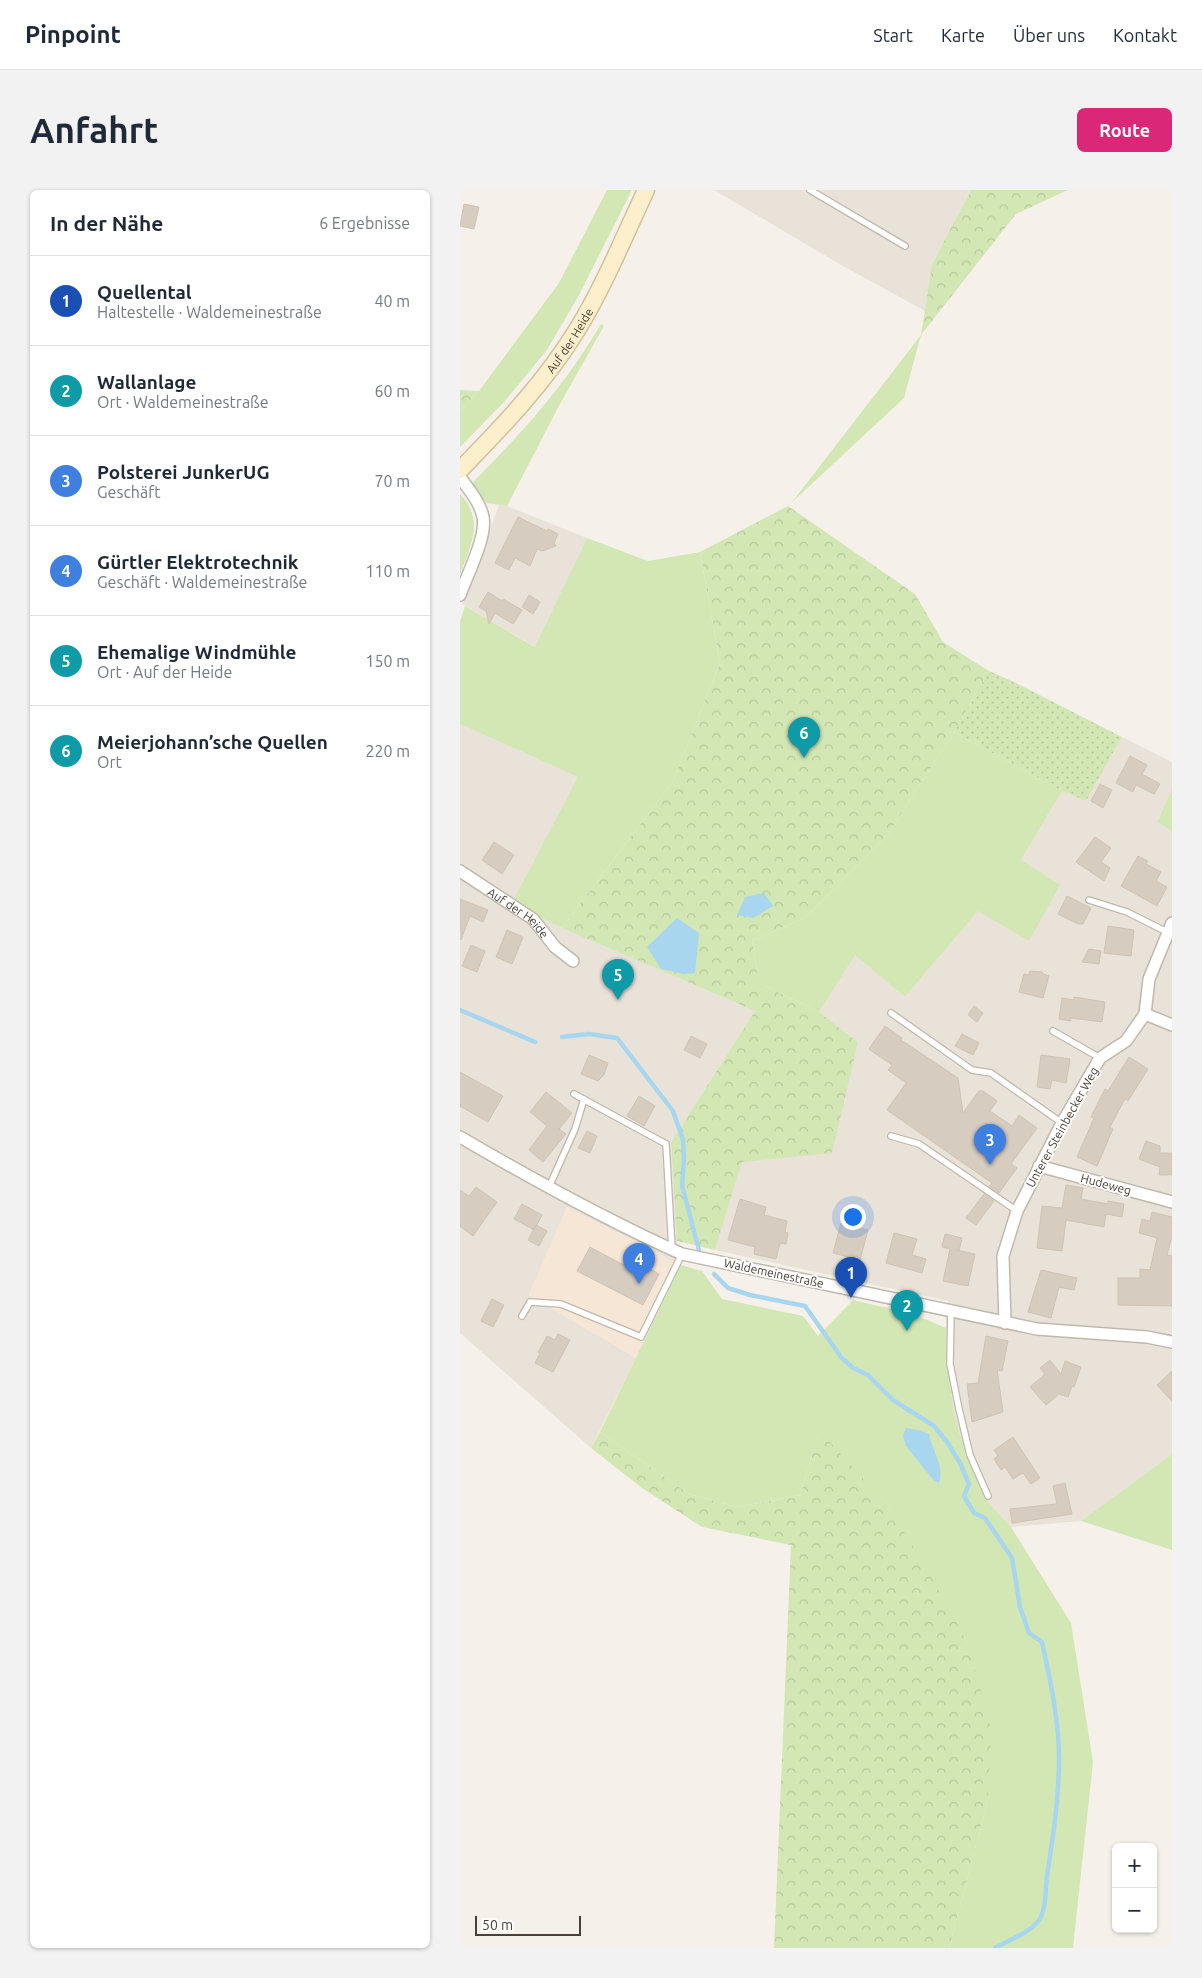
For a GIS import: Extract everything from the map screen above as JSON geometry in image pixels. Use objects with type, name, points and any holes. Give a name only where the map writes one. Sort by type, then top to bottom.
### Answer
[{"type":"street","name":"Auf der Heide","points":[[460,470],[501,428],[538,385],[577,330],[609,270],[646,190]]},
{"type":"street","points":[[460,477],[477,500],[484,519],[481,539],[460,595]]},
{"type":"street","name":"Auf der Heide","points":[[460,871],[533,919],[555,947],[573,960]]},
{"type":"street","name":"Unterer Steinbecker Weg","points":[[1005,1323],[1003,1256],[1017,1211],[1062,1123],[1100,1058],[1126,1041],[1145,1014],[1149,979],[1169,928]]},
{"type":"street","points":[[1145,1014],[1172,1025]]},
{"type":"street","name":"Waldemeinestraße","points":[[460,1137],[637,1234],[677,1251],[1005,1323],[1047,1330],[1119,1334],[1172,1342]]},
{"type":"street","name":"Hudeweg","points":[[1040,1166],[1172,1202]]},
{"type":"lane","points":[[810,190],[905,246]]},
{"type":"lane","points":[[1088,900],[1169,928]]},
{"type":"lane","points":[[891,1013],[972,1070],[991,1073],[1062,1123]]},
{"type":"lane","points":[[1053,1031],[1100,1058]]},
{"type":"lane","points":[[522,1316],[530,1302],[560,1304],[641,1338],[677,1251],[666,1144],[574,1094]]},
{"type":"lane","points":[[549,1187],[575,1129],[584,1099]]},
{"type":"lane","points":[[891,1136],[919,1144],[1017,1211]]},
{"type":"lane","points":[[951,1310],[950,1364],[970,1455],[988,1496]]},
{"type":"shaded area","points":[[714,190],[971,190],[932,264],[925,311],[843,266]]},
{"type":"shaded area","points":[[499,505],[507,506],[587,538],[536,647],[462,604]]},
{"type":"shaded area","points":[[460,724],[579,777],[513,903],[562,928],[755,1011],[671,1142],[677,1241],[681,1265],[567,1207],[529,1295],[636,1358],[591,1448],[460,1333]]},
{"type":"shaded area","points":[[1122,737],[1172,762],[1172,789],[1157,822],[1172,831],[1172,1454],[1081,1521],[1011,1527],[985,1500],[965,1451],[954,1414],[946,1350],[948,1301],[715,1250],[742,1162],[858,1042],[819,1012],[855,954],[905,997],[1021,860],[1062,791],[1086,801]]},
{"type":"shaded area","points":[[567,1207],[681,1265],[636,1358],[529,1295]]},
{"type":"green space","points":[[607,190],[632,190],[579,295],[547,350],[505,401],[460,447],[460,411],[479,391],[559,283]]},
{"type":"green space","points":[[971,190],[1068,190],[1016,214],[921,335],[932,264]]},
{"type":"green space","points":[[601,324],[604,326],[560,404],[507,506],[486,503],[472,483],[542,408],[587,347]]},
{"type":"green space","points":[[921,335],[904,398],[792,503]]},
{"type":"green space","points":[[460,390],[479,391],[460,411]]},
{"type":"green space","points":[[460,494],[472,513],[474,533],[460,574]]},
{"type":"green space","points":[[788,506],[915,594],[943,642],[989,671],[954,732],[888,834],[806,917],[752,941],[759,983],[819,1012],[858,1042],[832,1153],[742,1162],[715,1250],[677,1241],[671,1142],[755,1011],[562,928],[673,781],[720,663],[700,552]]},
{"type":"green space","points":[[587,538],[648,561],[700,552],[720,663],[673,781],[562,928],[512,903],[578,777],[460,724],[460,622],[465,606],[535,647]]},
{"type":"green space","points":[[989,671],[1122,737],[1086,801],[1062,791],[954,732]]},
{"type":"green space","points":[[954,732],[1062,791],[1021,860],[1060,885],[1029,941],[978,911],[905,997],[855,955],[819,1012],[759,983],[752,941],[806,917],[888,834]]},
{"type":"green space","points":[[1172,789],[1172,831],[1157,822]]},
{"type":"green space","points":[[681,1265],[702,1271],[722,1299],[803,1316],[818,1336],[853,1300],[913,1314],[946,1328],[946,1350],[954,1414],[965,1451],[985,1499],[1011,1527],[1071,1623],[1093,1762],[1073,1948],[949,1948],[988,1800],[968,1643],[887,1504],[817,1438],[800,1495],[738,1507],[689,1494],[600,1432]]},
{"type":"green space","points":[[600,1432],[689,1494],[738,1507],[800,1495],[817,1438],[824,1436],[887,1504],[968,1643],[991,1729],[988,1800],[949,1948],[774,1948],[791,1545],[702,1527],[642,1488],[591,1448]]},
{"type":"green space","points":[[1172,1454],[1172,1550],[1081,1521]]},
{"type":"water","points":[[764,893],[773,906],[753,918],[737,915],[745,897]]},
{"type":"water","points":[[677,918],[699,933],[695,973],[684,974],[661,969],[647,947]]},
{"type":"water","points":[[906,1428],[929,1434],[939,1465],[939,1483],[934,1481],[906,1446],[903,1436]]},
{"type":"building","points":[[464,204],[479,207],[474,229],[460,226]]},
{"type":"building","points":[[518,517],[547,531],[548,529],[558,534],[554,543],[556,546],[542,551],[537,549],[530,566],[515,558],[509,570],[495,563]]},
{"type":"building","points":[[488,592],[522,610],[513,624],[495,613],[489,624],[486,611],[479,607]]},
{"type":"building","points":[[529,595],[540,602],[533,614],[522,607]]},
{"type":"building","points":[[1130,756],[1147,765],[1142,774],[1160,784],[1154,794],[1136,785],[1133,792],[1116,783]]},
{"type":"building","points":[[1100,784],[1112,790],[1103,808],[1091,801]]},
{"type":"building","points":[[1095,837],[1111,848],[1101,862],[1110,868],[1104,881],[1076,862]]},
{"type":"building","points":[[494,842],[514,855],[502,874],[482,860]]},
{"type":"building","points":[[1138,856],[1148,861],[1146,864],[1161,872],[1156,881],[1167,887],[1157,906],[1121,886]]},
{"type":"building","points":[[1067,896],[1091,908],[1083,924],[1078,924],[1058,914]]},
{"type":"building","points":[[460,899],[488,910],[483,922],[470,916],[461,940]]},
{"type":"building","points":[[1108,926],[1134,930],[1131,956],[1104,953]]},
{"type":"building","points":[[507,930],[523,937],[512,964],[496,957]]},
{"type":"building","points":[[471,945],[485,951],[477,972],[462,966]]},
{"type":"building","points":[[1089,949],[1101,951],[1099,964],[1082,962]]},
{"type":"building","points":[[1030,971],[1042,972],[1049,976],[1043,998],[1019,992],[1024,974],[1029,975]]},
{"type":"building","points":[[1074,997],[1105,1002],[1102,1022],[1071,1018],[1071,1021],[1059,1019],[1062,998],[1074,1000]]},
{"type":"building","points":[[974,1006],[983,1013],[977,1022],[968,1015]]},
{"type":"building","points":[[885,1026],[902,1038],[901,1040],[958,1078],[963,1113],[979,1091],[983,1091],[997,1101],[990,1111],[1012,1126],[1019,1115],[1037,1128],[1011,1164],[1017,1168],[999,1193],[989,1186],[992,1183],[887,1110],[906,1083],[888,1070],[892,1065],[869,1049]]},
{"type":"building","points":[[962,1034],[979,1043],[973,1055],[955,1046]]},
{"type":"building","points":[[691,1036],[707,1044],[700,1058],[684,1050]]},
{"type":"building","points":[[589,1055],[608,1063],[604,1075],[598,1081],[581,1074]]},
{"type":"building","points":[[1041,1055],[1070,1059],[1066,1083],[1052,1080],[1050,1089],[1037,1087]]},
{"type":"building","points":[[1129,1057],[1148,1069],[1128,1101],[1125,1099],[1110,1127],[1113,1129],[1097,1166],[1077,1157],[1094,1118],[1091,1117],[1105,1089],[1108,1091]]},
{"type":"building","points":[[460,1072],[503,1096],[488,1122],[460,1106]]},
{"type":"building","points":[[546,1092],[572,1113],[559,1129],[566,1134],[543,1162],[529,1150],[547,1126],[530,1112]]},
{"type":"building","points":[[639,1096],[655,1106],[644,1126],[627,1116]]},
{"type":"building","points":[[587,1131],[597,1136],[590,1153],[578,1148]]},
{"type":"building","points":[[1146,1141],[1160,1146],[1160,1153],[1172,1153],[1172,1175],[1159,1175],[1160,1167],[1139,1159]]},
{"type":"building","points":[[1066,1185],[1083,1188],[1081,1199],[1108,1204],[1108,1201],[1124,1204],[1122,1217],[1106,1214],[1104,1227],[1066,1220],[1062,1251],[1037,1248],[1042,1206],[1062,1208]]},
{"type":"building","points":[[476,1187],[497,1202],[473,1236],[460,1226],[460,1190],[469,1196]]},
{"type":"building","points":[[984,1194],[994,1201],[976,1225],[966,1218]]},
{"type":"building","points":[[740,1199],[766,1207],[764,1215],[787,1221],[785,1232],[788,1233],[786,1244],[780,1243],[776,1259],[754,1254],[755,1247],[728,1240]]},
{"type":"building","points":[[522,1204],[542,1215],[534,1230],[514,1219]]},
{"type":"building","points":[[1152,1212],[1172,1217],[1172,1236],[1167,1255],[1172,1256],[1172,1306],[1118,1305],[1118,1278],[1140,1278],[1140,1269],[1150,1270],[1157,1238],[1139,1233],[1142,1219],[1150,1221]]},
{"type":"building","points":[[841,1223],[868,1230],[860,1260],[833,1253]]},
{"type":"building","points":[[536,1225],[547,1231],[539,1246],[528,1240]]},
{"type":"building","points":[[894,1233],[917,1239],[912,1255],[926,1259],[922,1273],[886,1263]]},
{"type":"building","points":[[945,1234],[962,1238],[959,1251],[975,1254],[968,1286],[943,1281],[950,1249],[942,1247]]},
{"type":"building","points":[[590,1247],[631,1269],[635,1262],[659,1274],[643,1305],[577,1271]]},
{"type":"building","points":[[1041,1270],[1077,1278],[1074,1290],[1059,1287],[1051,1318],[1028,1312]]},
{"type":"building","points":[[492,1299],[504,1305],[493,1327],[481,1321]]},
{"type":"building","points":[[558,1334],[570,1340],[553,1372],[535,1363],[540,1353],[538,1352],[547,1336],[555,1340]]},
{"type":"building","points":[[986,1336],[1008,1341],[1002,1371],[997,1370],[1003,1412],[972,1422],[967,1384],[978,1383]]},
{"type":"building","points":[[1050,1360],[1061,1374],[1065,1361],[1081,1367],[1074,1387],[1072,1386],[1068,1397],[1059,1394],[1046,1405],[1030,1387],[1045,1374],[1040,1368]]},
{"type":"building","points":[[1172,1371],[1172,1401],[1157,1385]]},
{"type":"building","points":[[1013,1437],[1040,1478],[1031,1484],[1023,1473],[1013,1479],[1005,1467],[1001,1470],[994,1459],[998,1456],[994,1450]]},
{"type":"building","points":[[1065,1483],[1072,1514],[1012,1523],[1010,1509],[1057,1504],[1053,1486]]},
{"type":"waterway","points":[[460,1010],[535,1042]]},
{"type":"waterway","points":[[562,1037],[589,1034],[617,1038],[673,1111],[683,1140],[682,1186],[699,1250]]},
{"type":"waterway","points":[[714,1274],[728,1288],[750,1295],[805,1306],[841,1357],[853,1368],[868,1375],[893,1400],[934,1426],[960,1463],[969,1484],[964,1496],[974,1513],[985,1518],[1012,1558],[1020,1607],[1029,1633],[1042,1642],[1056,1714],[1059,1773],[1043,1912],[1038,1922],[1033,1926],[1021,1935],[995,1948]]},
{"type":"place","name":"Meierjohann’sche Quellen","points":[[804,758]]},
{"type":"place","name":"Ehemalige Windmühle","points":[[618,1000]]},
{"type":"place","name":"Polsterei JunkerUG","points":[[990,1165]]},
{"type":"place","name":"Gürtler Elektrotechnik","points":[[639,1284]]},
{"type":"place","name":"Quellental","points":[[851,1298]]},
{"type":"place","name":"Wallanlage","points":[[907,1331]]}]
